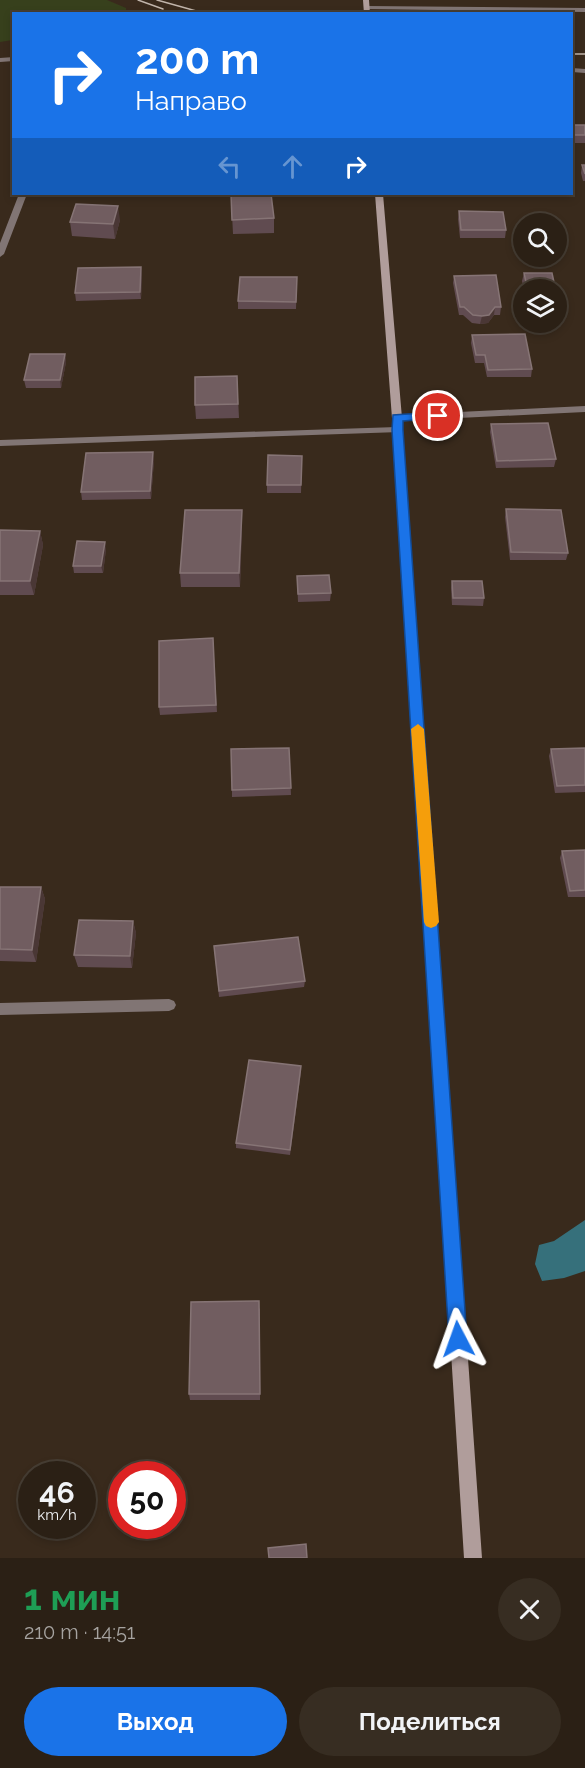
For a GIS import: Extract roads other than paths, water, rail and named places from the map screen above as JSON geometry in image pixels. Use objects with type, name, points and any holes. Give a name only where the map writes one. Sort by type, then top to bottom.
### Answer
[{"type":"main road","points":[[366,0],[367,11]]},
{"type":"main road","points":[[379,195],[397,424],[473,1558]]},
{"type":"street","points":[[561,0],[564,10]]},
{"type":"street","points":[[367,11],[585,10]]},
{"type":"street","points":[[0,254],[23,195]]},
{"type":"street","points":[[0,442],[397,424],[585,409]]},
{"type":"street","points":[[0,1009],[169,1005]]},
{"type":"water","points":[[585,1220],[585,1271],[564,1278],[542,1281],[535,1264],[539,1245],[554,1241]]},
{"type":"tram line","points":[[138,0],[163,9]]},
{"type":"tram line","points":[[157,0],[200,12]]},
{"type":"tram line","points":[[573,54],[585,54]]}]
